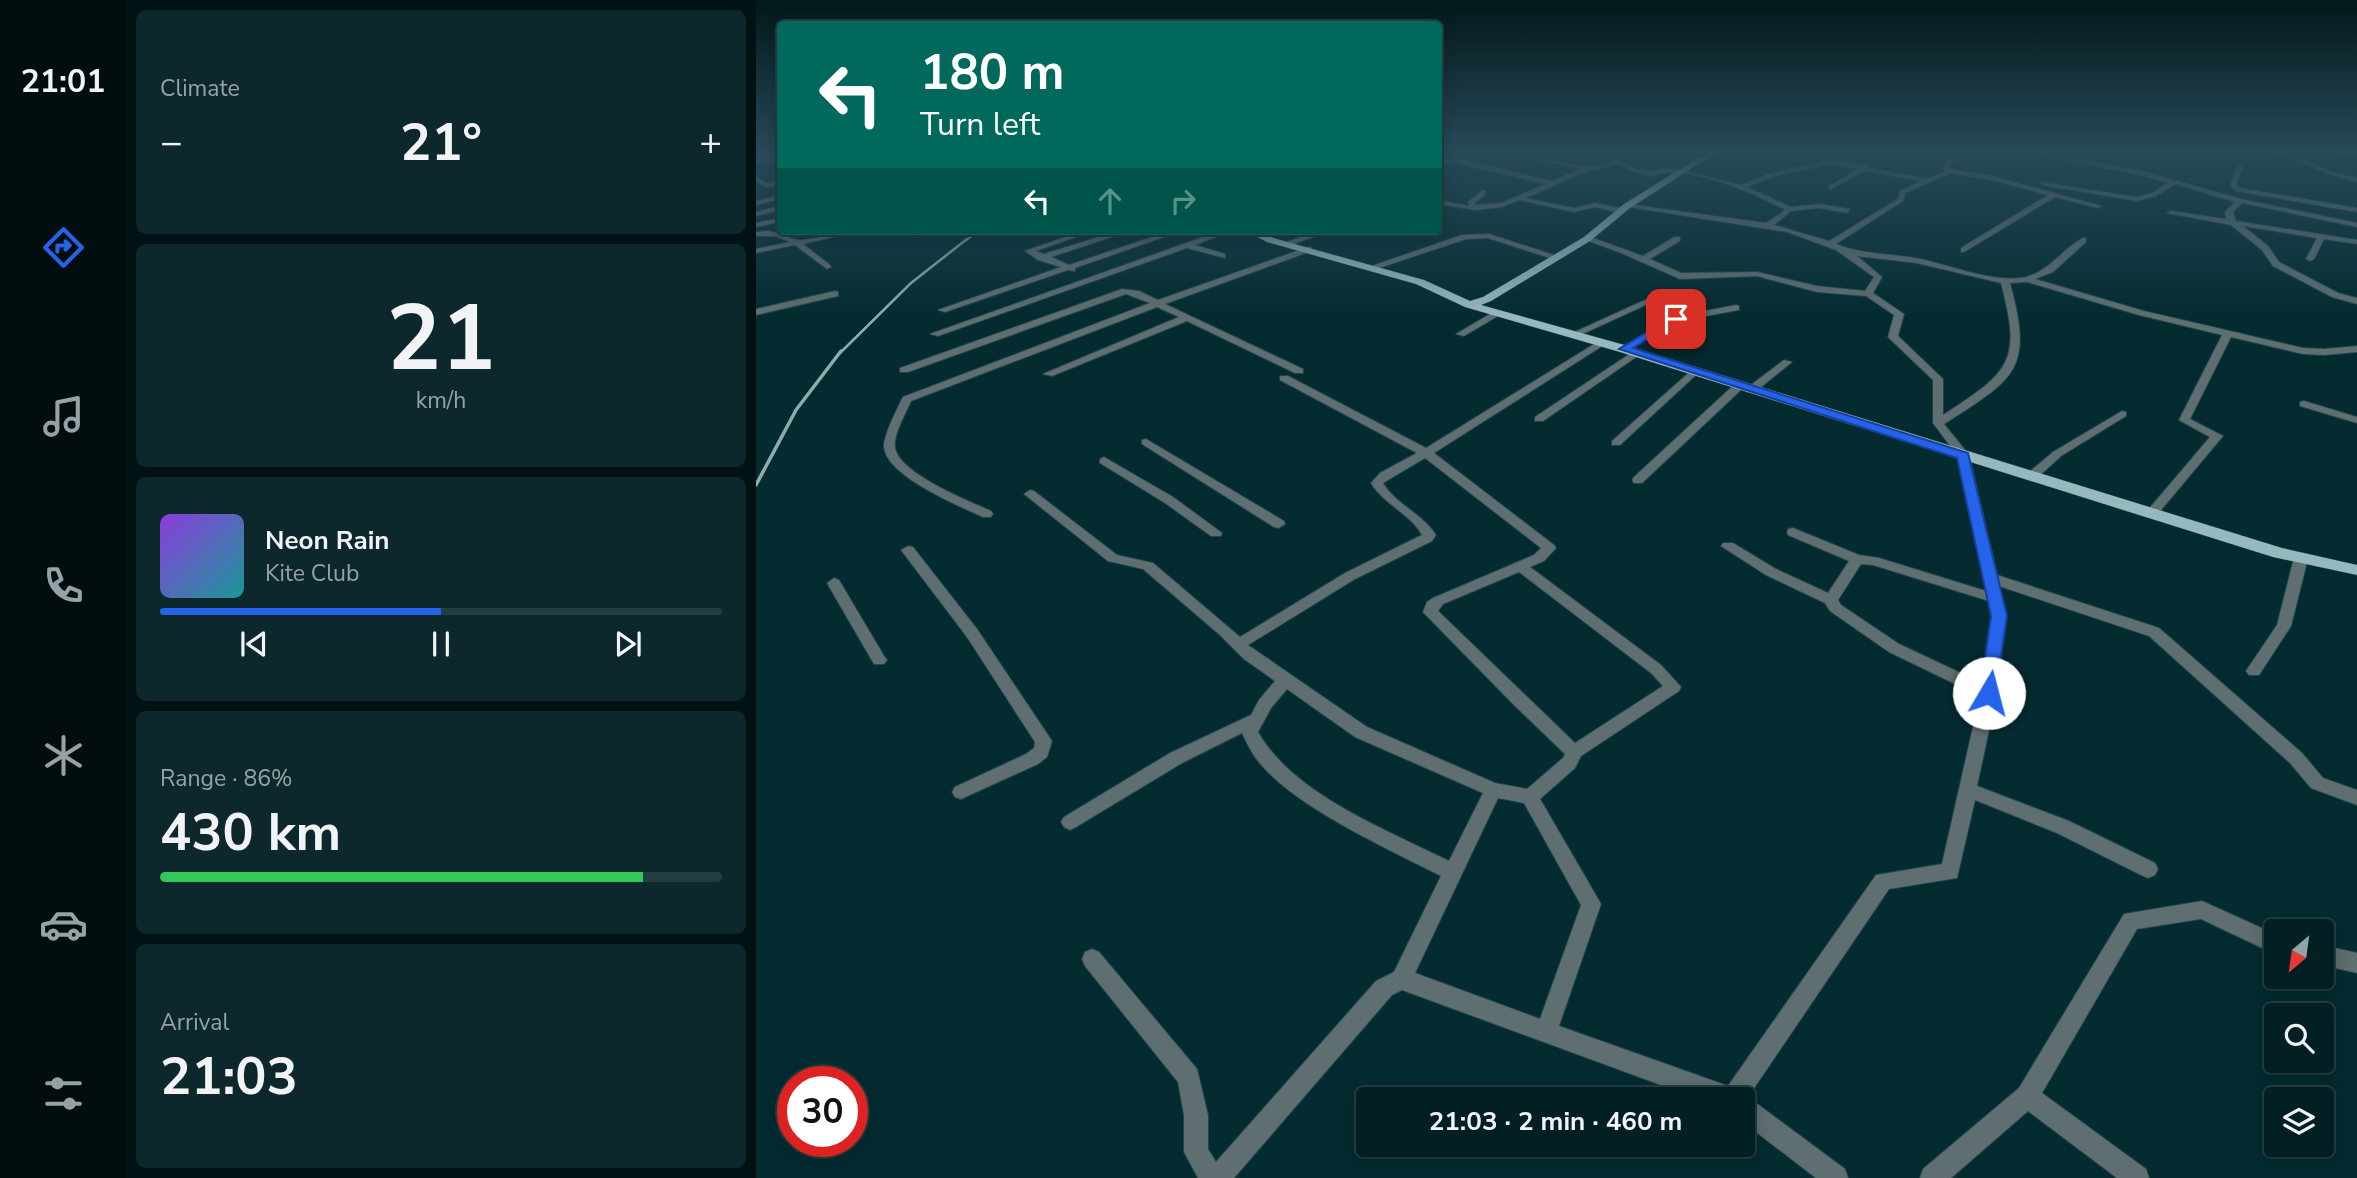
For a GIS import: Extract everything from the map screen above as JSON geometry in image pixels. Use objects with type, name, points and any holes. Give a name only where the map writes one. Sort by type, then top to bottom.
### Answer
[{"type":"main road","points":[[1469,305],[1488,299],[1587,239],[1624,208]]},
{"type":"main road","points":[[1261,235],[1430,286],[1469,305],[1630,351],[2301,558],[2357,570]]},
{"type":"street","points":[[1469,207],[1484,207]]},
{"type":"street","points":[[1559,207],[1574,210],[1587,207]]},
{"type":"street","points":[[1614,207],[1714,215],[1767,226],[1830,244],[1846,251],[1878,276],[1868,294]]},
{"type":"street","points":[[1784,207],[1809,207]]},
{"type":"street","points":[[1824,207],[1847,211]]},
{"type":"street","points":[[1830,244],[1890,207]]},
{"type":"street","points":[[1964,250],[2034,207]]},
{"type":"street","points":[[2233,207],[2228,212],[2230,220],[2265,248],[2276,264],[2335,295],[2357,301]]},
{"type":"street","points":[[2269,207],[2357,225]]},
{"type":"street","points":[[2339,207],[2357,210]]},
{"type":"street","points":[[756,216],[777,209]]},
{"type":"street","points":[[1767,226],[1788,209]]},
{"type":"street","points":[[2171,213],[2357,242]]},
{"type":"street","points":[[756,216],[770,216]]},
{"type":"street","points":[[756,225],[777,221]]},
{"type":"street","points":[[756,234],[777,232]]},
{"type":"street","points":[[782,235],[799,244],[827,267]]},
{"type":"street","points":[[756,251],[838,235]]},
{"type":"street","points":[[1077,235],[1029,251],[1105,282]]},
{"type":"street","points":[[1041,258],[1113,235]]},
{"type":"street","points":[[942,310],[1165,235]]},
{"type":"street","points":[[935,334],[1216,235]]},
{"type":"street","points":[[1285,244],[1313,235]]},
{"type":"street","points":[[1370,268],[1465,237],[1482,235],[1556,257]]},
{"type":"street","points":[[2310,259],[2322,236]]},
{"type":"street","points":[[1587,239],[1680,276],[1757,274],[1817,289],[1868,294],[1899,314],[1893,337],[1938,379],[1938,423],[1963,455],[1999,616],[1989,693],[1950,872],[1883,881],[1740,1087]]},
{"type":"street","points":[[1643,260],[1677,239]]},
{"type":"street","points":[[1846,251],[1917,261],[2005,281],[2027,279],[2050,270],[2083,240]]},
{"type":"street","points":[[1187,245],[1222,256]]},
{"type":"street","points":[[987,514],[924,484],[891,452],[889,443],[907,399],[1308,249]]},
{"type":"street","points":[[2027,279],[2142,313],[2315,352],[2357,349]]},
{"type":"street","points":[[1938,423],[2000,381],[2016,354],[2017,320],[2005,281]]},
{"type":"street","points":[[904,370],[1120,288],[1158,303],[1300,371]]},
{"type":"street","points":[[756,313],[835,294]]},
{"type":"street","points":[[1573,335],[1659,297]]},
{"type":"street","points":[[1539,419],[1676,319],[1737,308]]},
{"type":"street","points":[[1461,334],[1499,313]]},
{"type":"street","points":[[1048,374],[1188,317]]},
{"type":"street","points":[[2152,513],[2217,436],[2184,420],[2228,333]]},
{"type":"street","points":[[1239,644],[1350,576],[1427,538],[1429,535],[1426,528],[1409,516],[1377,483],[1384,476],[1426,453],[1602,343]]},
{"type":"street","points":[[1639,480],[1745,388],[1787,362]]},
{"type":"street","points":[[1616,443],[1693,372]]},
{"type":"street","points":[[1284,378],[1426,453],[1547,545],[1549,552],[1545,555],[1437,601],[1430,612],[1472,651],[1515,699],[1525,704],[1532,717],[1574,752]]},
{"type":"street","points":[[2304,404],[2357,420]]},
{"type":"street","points":[[2032,476],[2057,454],[2122,415]]},
{"type":"street","points":[[1146,442],[1279,524]]},
{"type":"street","points":[[1104,461],[1169,500],[1216,533]]},
{"type":"street","points":[[1030,494],[1113,558],[1148,566],[1249,655],[1361,732],[1493,790],[1530,797],[1591,904],[1546,1032]]},
{"type":"street","points":[[1793,532],[1857,559],[1874,561],[1995,598]]},
{"type":"street","points":[[1728,546],[1770,572],[1830,600],[1835,608],[1894,649],[1989,693]]},
{"type":"street","points":[[908,550],[972,633],[1044,741],[1041,752],[1032,759],[961,792]]},
{"type":"street","points":[[2254,671],[2284,626],[2301,558]]},
{"type":"street","points":[[1830,600],[1857,559]]},
{"type":"street","points":[[1520,566],[1656,669],[1673,687],[1574,752],[1569,763],[1530,797]]},
{"type":"street","points":[[1991,578],[2154,632],[2296,758],[2317,783],[2357,798]]},
{"type":"street","points":[[834,583],[879,660]]},
{"type":"street","points":[[1285,680],[1254,720],[1250,732],[1253,744],[1283,778],[1310,796],[1453,872]]},
{"type":"street","points":[[1070,822],[1185,752],[1254,720]]},
{"type":"street","points":[[1219,1178],[1384,988],[1401,979],[1493,790]]},
{"type":"street","points":[[1968,790],[2063,827],[2148,869]]},
{"type":"street","points":[[1932,1178],[2027,1096],[2131,921],[2202,910],[2264,939]]},
{"type":"street","points":[[2334,958],[2357,963]]},
{"type":"street","points":[[1092,959],[1189,1077],[1196,1115],[1196,1152],[1212,1178]]},
{"type":"street","points":[[1401,979],[1699,1087]]},
{"type":"street","points":[[2027,1096],[2137,1178]]},
{"type":"street","points":[[1755,1116],[1836,1178]]},
{"type":"railway","points":[[965,241],[973,235]]},
{"type":"railway","points":[[840,353],[911,283],[967,239]]},
{"type":"railway","points":[[756,485],[796,410],[841,351]]},
{"type":"route","points":[[1676,319],[1624,349],[1963,455],[1999,616],[1989,693]]}]
